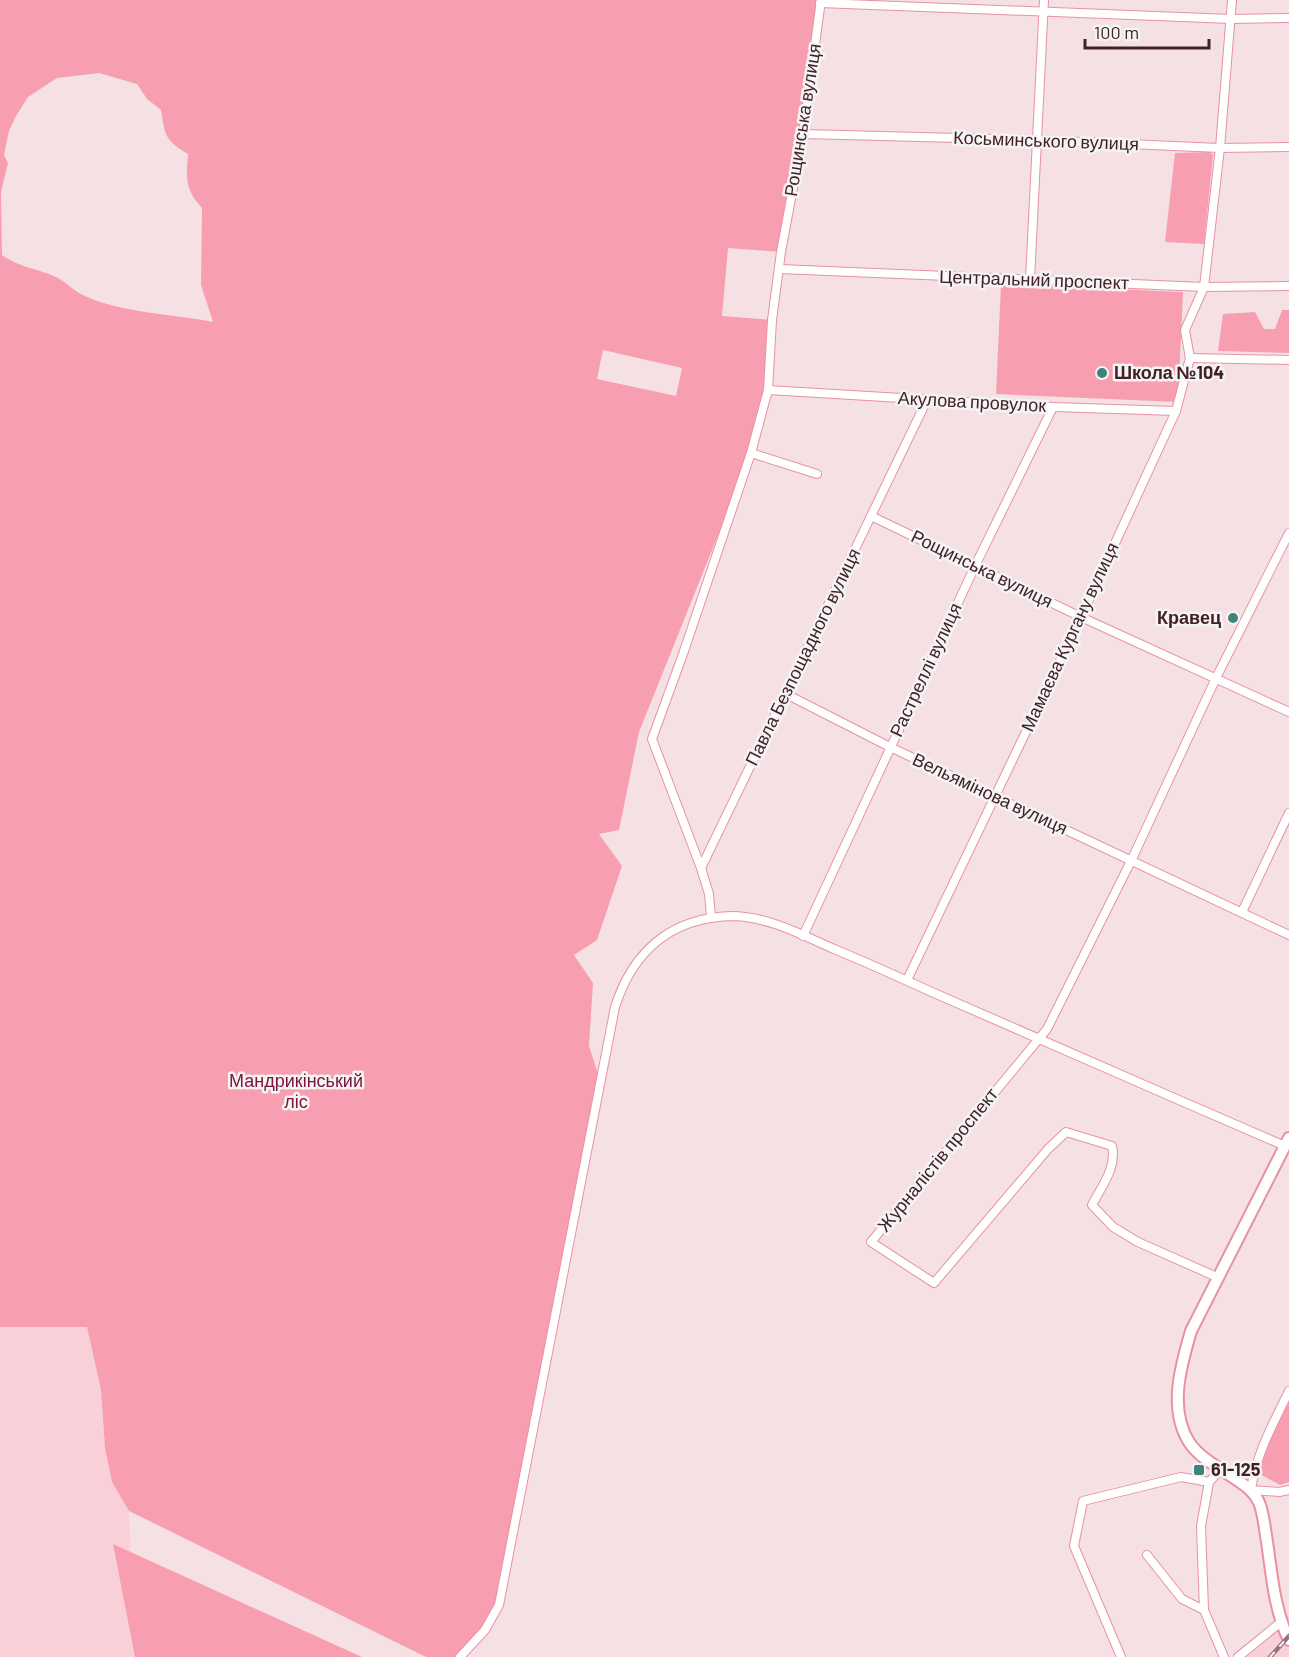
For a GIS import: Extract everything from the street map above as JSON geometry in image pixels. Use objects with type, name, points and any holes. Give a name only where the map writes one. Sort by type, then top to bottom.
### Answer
[{"type":"main road","points":[[1287,1142],[1191,1330],[1184,1352],[1178,1403],[1182,1428],[1190,1444],[1203,1457],[1251,1490],[1260,1504],[1281,1622],[1289,1640]]},
{"type":"street","points":[[1030,279],[1044,0]]},
{"type":"street","name":"Мамаєва Кургану вулиця","points":[[907,980],[1081,617],[1176,411],[1190,358],[1185,330],[1204,287],[1220,148],[1232,0]]},
{"type":"street","points":[[820,2],[1232,19],[1289,18]]},
{"type":"street","name":"Рощинська вулиця","points":[[701,868],[652,739],[751,453],[768,390],[772,320],[781,252],[803,134],[820,2]]},
{"type":"street","name":"Косьминського вулиця","points":[[803,134],[1037,140],[1220,148],[1289,147]]},
{"type":"street","name":"Центральний проспект","points":[[780,269],[1204,287],[1289,286]]},
{"type":"street","points":[[1190,358],[1289,360]]},
{"type":"street","name":"Акулова провулок","points":[[768,390],[1053,407],[1176,411]]},
{"type":"street","name":"Павла Безпощадного вулиця","points":[[701,868],[927,400]]},
{"type":"street","name":"Растреллі вулиця","points":[[803,936],[975,566],[1053,407]]},
{"type":"street","points":[[751,453],[817,474]]},
{"type":"street","name":"Рощинська вулиця","points":[[871,516],[1081,617],[1289,712]]},
{"type":"street","points":[[1038,1039],[1047,1029],[1132,859],[1216,678],[1289,533]]},
{"type":"street","name":"Вельямінова вулиця","points":[[786,694],[890,747],[1132,859],[1289,935]]},
{"type":"street","points":[[1242,912],[1289,813]]},
{"type":"street","points":[[701,868],[709,894],[711,917]]},
{"type":"street","points":[[460,1657],[485,1630],[499,1605],[615,1007],[630,970],[645,951],[675,928],[711,917],[756,918],[907,980],[1038,1039],[1287,1142]]},
{"type":"street","name":"Журналістів проспект","points":[[1038,1039],[871,1242],[934,1283],[1048,1149],[1066,1132],[1112,1146],[1114,1156],[1112,1166],[1092,1205],[1113,1227],[1138,1242],[1219,1278]]},
{"type":"street","points":[[1289,1391],[1260,1451],[1254,1468],[1251,1490],[1279,1492],[1289,1490]]},
{"type":"street","points":[[1221,1469],[1209,1482],[1201,1526],[1204,1610],[1224,1657]]},
{"type":"street","points":[[1122,1657],[1074,1546],[1083,1501],[1181,1477],[1209,1482]]},
{"type":"street","points":[[1147,1555],[1182,1599],[1204,1610]]},
{"type":"street","points":[[1238,1657],[1281,1622]]},
{"type":"shaded area","points":[[0,1327],[87,1327],[101,1390],[105,1448],[112,1482],[129,1511],[135,1657],[0,1657]]},
{"type":"shaded area","points":[[1289,1614],[1289,1657],[1238,1657],[1281,1622]]},
{"type":"green space","name":"Мандрикінський ліс","points":[[0,0],[821,0],[781,252],[728,248],[722,316],[772,320],[771,365],[751,453],[639,732],[619,830],[599,834],[622,866],[597,940],[574,955],[593,983],[589,1046],[601,1083],[493,1618],[460,1657],[426,1657],[129,1511],[112,1482],[105,1448],[101,1390],[87,1327],[0,1327]],"holes":[[[99,73],[137,84],[147,99],[161,110],[165,132],[170,141],[188,154],[188,183],[192,195],[202,208],[201,285],[213,322],[131,310],[99,302],[81,294],[58,278],[16,263],[2,255],[1,192],[8,163],[4,155],[9,131],[16,116],[28,97],[57,78]],[[603,350],[682,368],[676,396],[597,379]]]},
{"type":"green space","points":[[1210,152],[1213,155],[1204,244],[1165,242],[1175,153]]},
{"type":"green space","points":[[1001,284],[1183,292],[1178,402],[996,394]]},
{"type":"green space","points":[[1282,310],[1289,310],[1289,353],[1218,351],[1223,314],[1255,312],[1264,329],[1275,329]]},
{"type":"green space","points":[[1289,1401],[1289,1482],[1280,1485],[1254,1471]]},
{"type":"green space","points":[[113,1544],[362,1657],[135,1657]]},
{"type":"railway","points":[[1270,1657],[1289,1636]]},
{"type":"place","name":"Школа №104","points":[[1102,373]]},
{"type":"place","name":"Кравец","points":[[1233,618]]},
{"type":"place","name":"61-125","points":[[1199,1470]]}]
